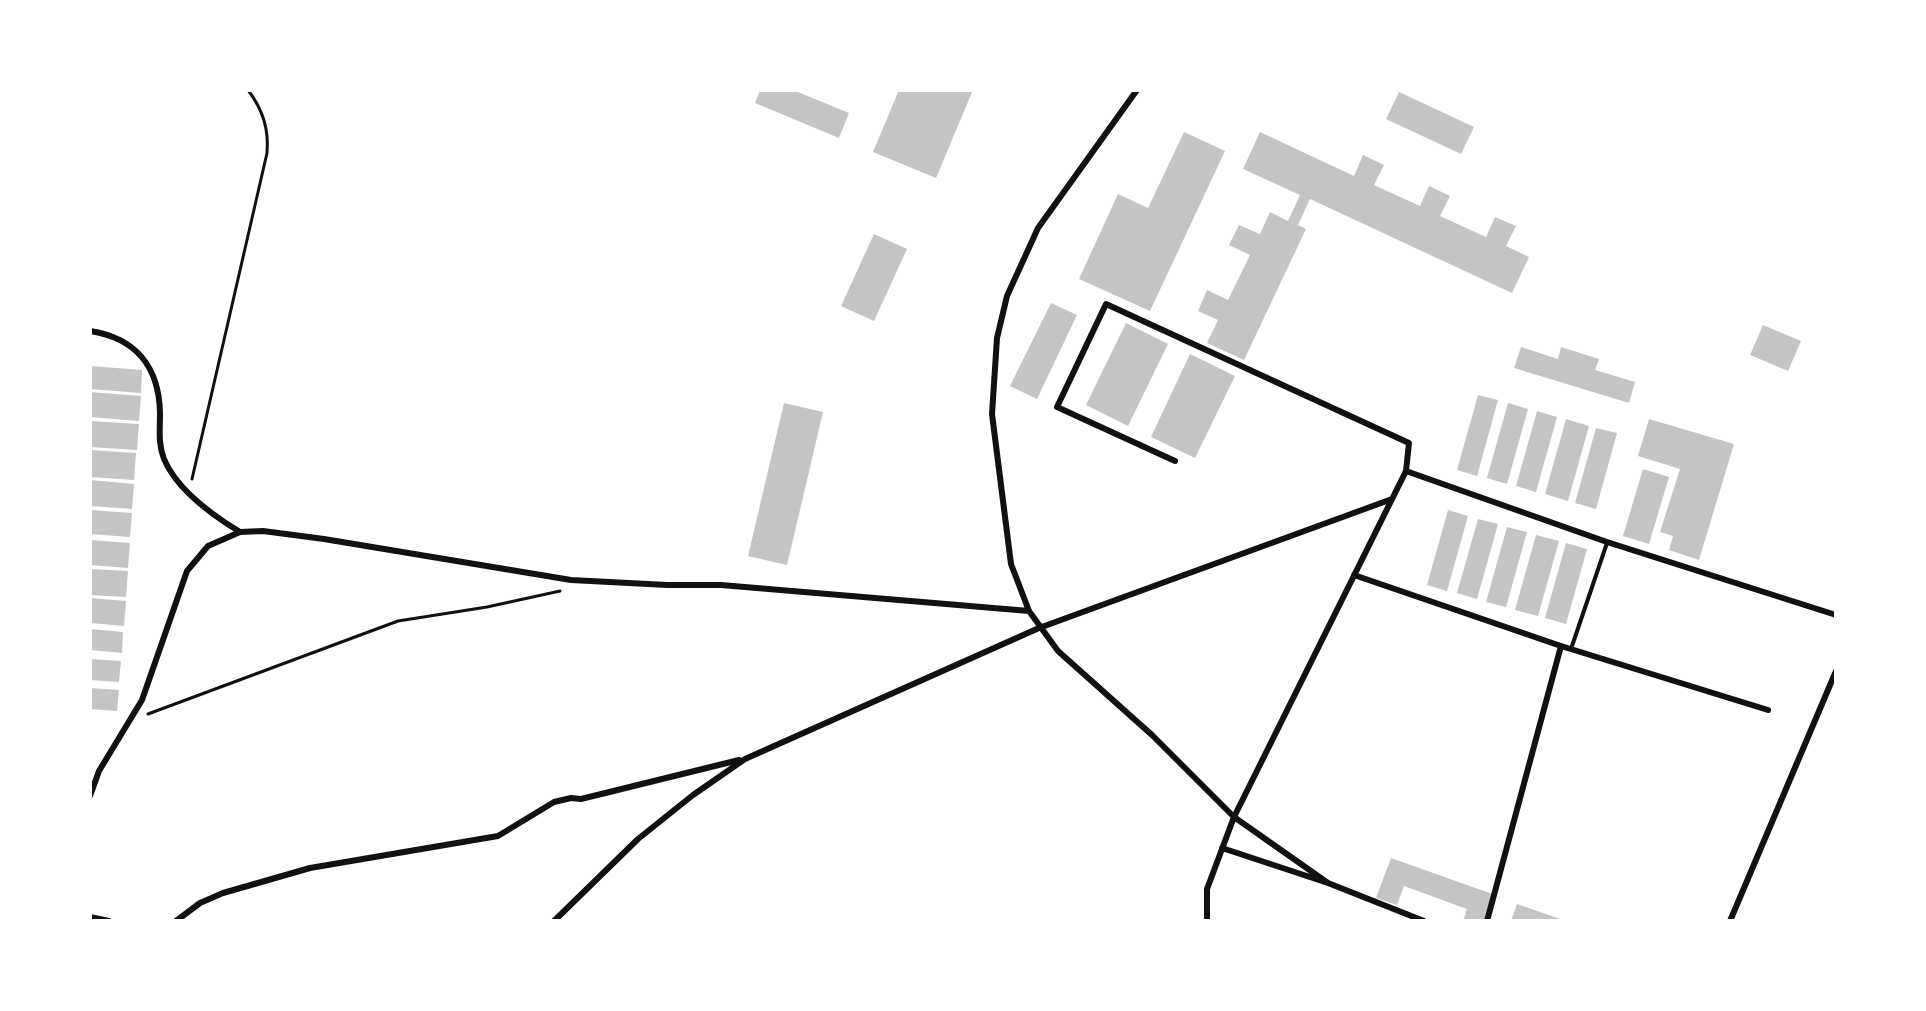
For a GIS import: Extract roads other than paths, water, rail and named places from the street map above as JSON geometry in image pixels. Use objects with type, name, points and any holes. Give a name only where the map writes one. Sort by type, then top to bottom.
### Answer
[{"type":"street","points":[[1137,90],[1038,228],[1017,270],[1000,322],[993,385],[994,443],[1011,564],[1029,611],[1058,651],[1152,735],[1234,817],[1328,883]]},
{"type":"street","points":[[1175,461],[1057,407],[1106,304],[1409,443],[1406,471],[1234,817],[1207,889],[1207,921]]},
{"type":"street","points":[[90,332],[105,334],[130,345],[150,367],[158,392],[161,450],[170,470],[204,508],[240,532]]},
{"type":"street","points":[[1406,471],[1607,542],[1836,615]]},
{"type":"street","points":[[554,921],[638,839],[693,795],[746,759],[1040,628],[1392,499]]},
{"type":"street","points":[[90,796],[99,771],[130,720],[150,680],[187,571],[208,546],[240,532],[263,531],[324,539],[571,580],[721,585],[1029,611]]},
{"type":"street","points":[[1354,575],[1561,646],[1768,710]]},
{"type":"street","points":[[1487,921],[1561,646]]},
{"type":"street","points":[[1730,921],[1836,671]]},
{"type":"street","points":[[176,921],[211,897],[310,868],[498,836],[561,799],[581,799],[746,759]]},
{"type":"street","points":[[1222,848],[1328,883],[1424,921]]},
{"type":"street","points":[[90,917],[109,921]]},
{"type":"lane","points":[[1571,649],[1607,542]]}]
